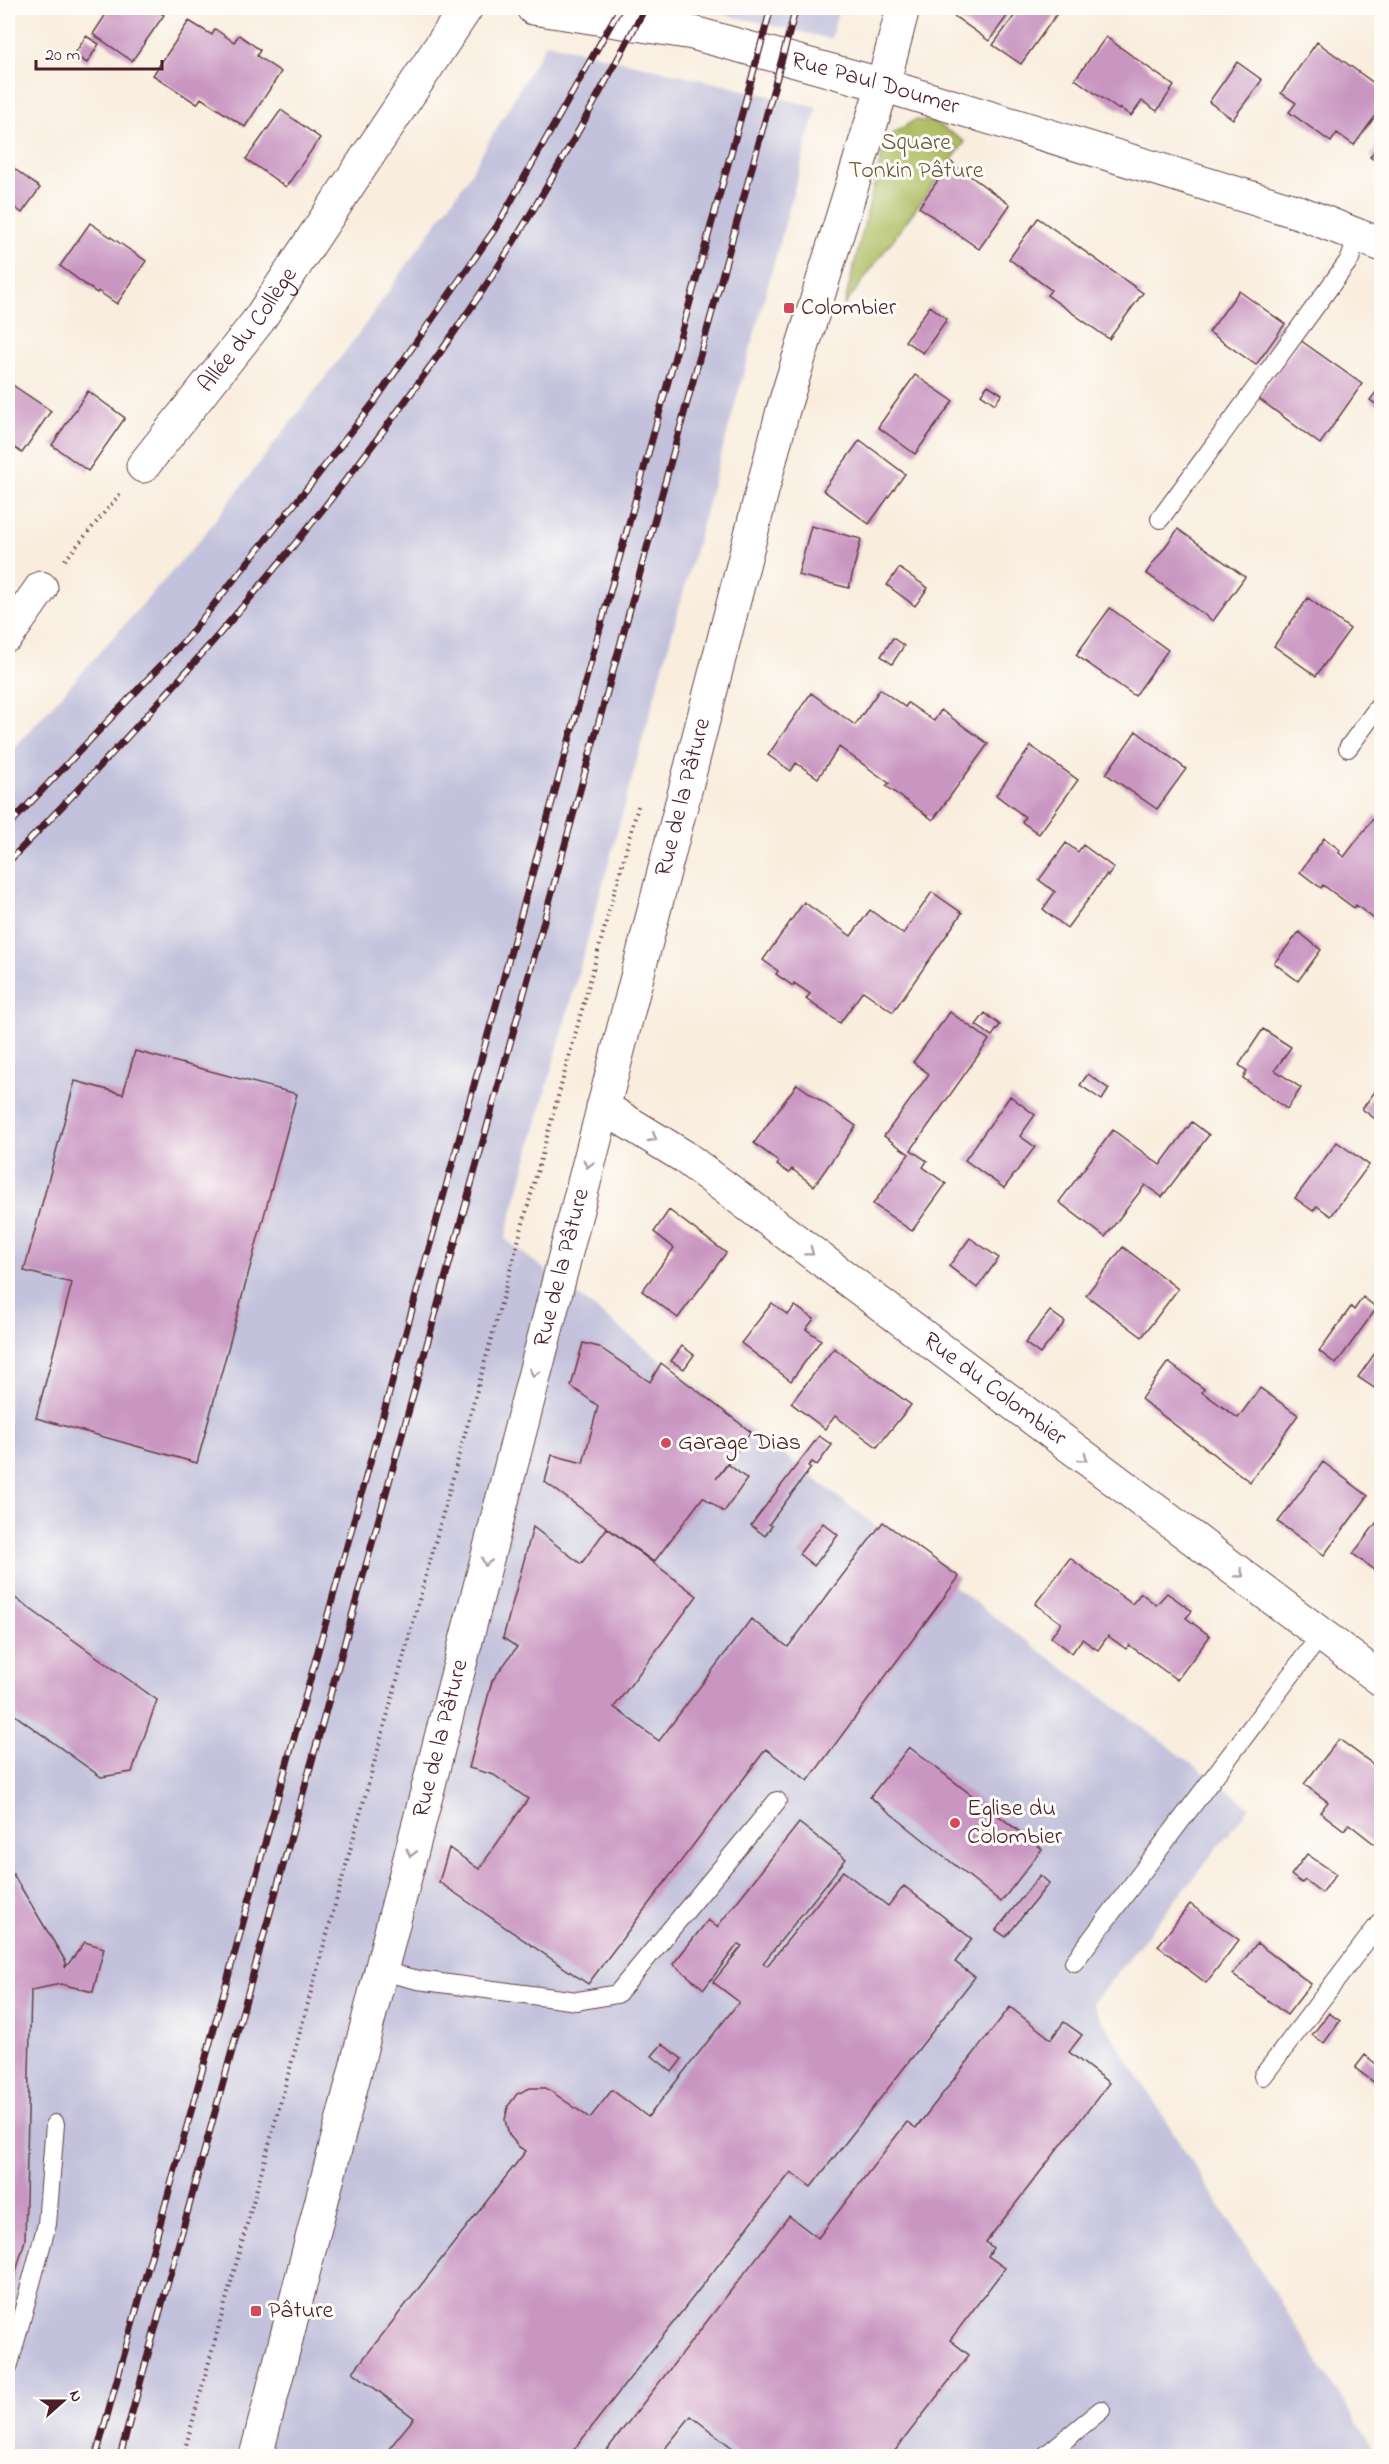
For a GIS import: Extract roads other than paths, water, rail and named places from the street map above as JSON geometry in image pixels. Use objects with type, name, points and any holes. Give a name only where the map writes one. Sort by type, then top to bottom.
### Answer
[{"type":"street","name":"Allée du Collège","points":[[143,466],[258,321],[466,8]]},
{"type":"street","name":"Rue Paul Doumer","points":[[533,8],[693,33],[883,85],[1301,213],[1370,240]]},
{"type":"street","name":"Rue de la Pâture","points":[[256,2457],[783,410],[883,85],[903,8]]},
{"type":"street","points":[[8,636],[41,588]]},
{"type":"street","name":"Rue du Colombier","points":[[603,1107],[682,1156],[1382,1680]]},
{"type":"lane","points":[[1160,519],[1350,259],[1370,240]]},
{"type":"lane","points":[[1348,748],[1382,702]]},
{"type":"lane","points":[[1074,1962],[1321,1635]]},
{"type":"lane","points":[[381,1971],[418,1980],[577,2001],[618,1994],[777,1801]]},
{"type":"lane","points":[[1263,2076],[1382,1920]]},
{"type":"lane","points":[[8,2368],[47,2224],[55,2124]]},
{"type":"lane","points":[[1045,2457],[1101,2410]]},
{"type":"railway","points":[[8,826],[187,638],[375,401],[497,226],[620,8]]},
{"type":"railway","points":[[8,862],[135,729],[196,660],[256,591],[371,447],[502,261],[565,154],[645,8]]},
{"type":"railway","points":[[96,2456],[771,8]]},
{"type":"railway","points":[[120,2456],[796,8]]},
{"type":"place","name":"Colombier","points":[[789,308]]},
{"type":"place","name":"Garage Dias","points":[[666,1443]]},
{"type":"place","name":"Eglise du Colombier","points":[[955,1823]]},
{"type":"place","name":"Pâture","points":[[256,2311]]},
{"type":"park label","name":"Square Tonkin Pâture","points":[[916,157]]}]
